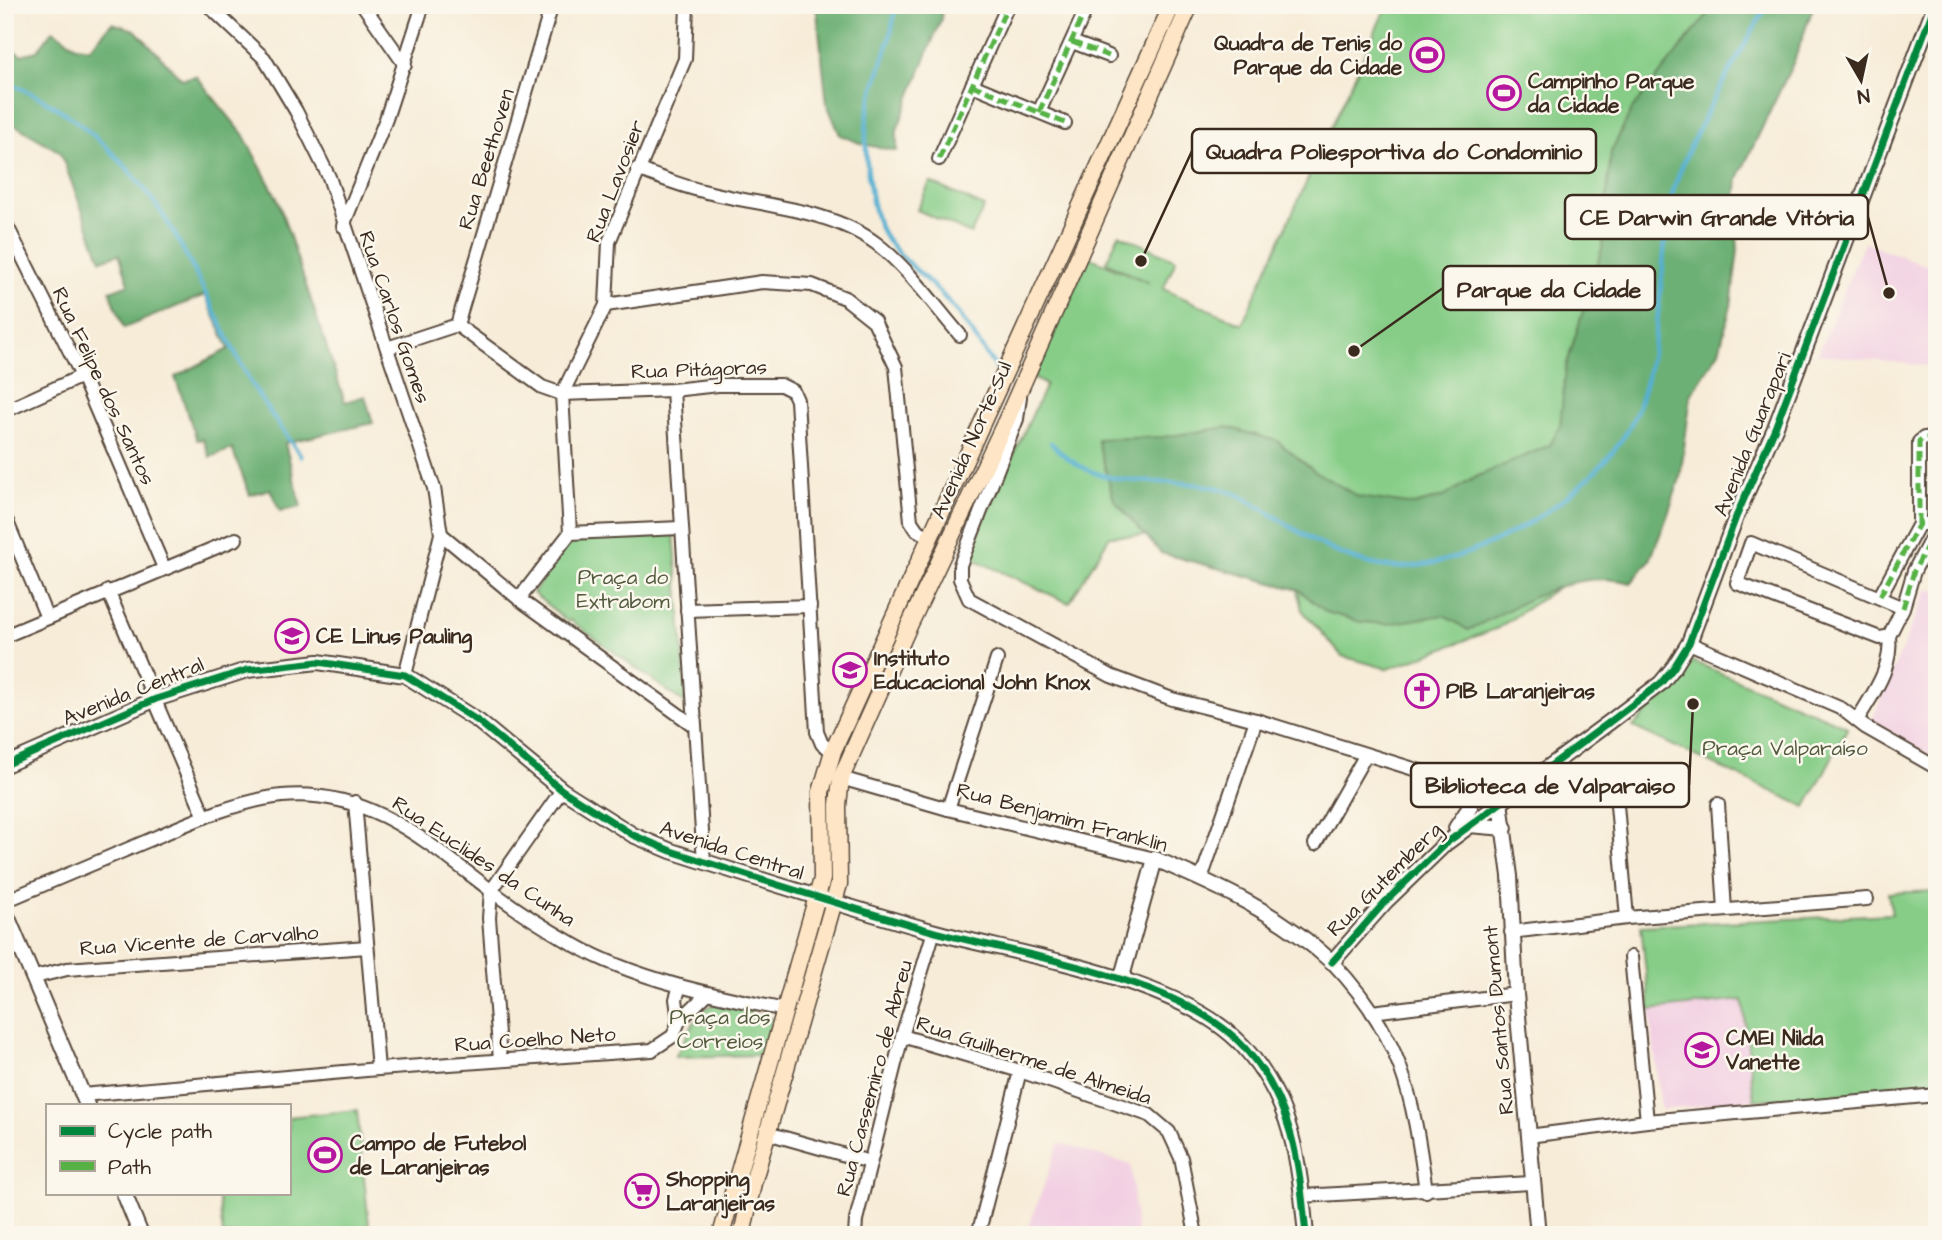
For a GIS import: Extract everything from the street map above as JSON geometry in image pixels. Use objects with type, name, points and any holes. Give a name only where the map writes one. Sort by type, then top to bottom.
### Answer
[{"type":"main road","name":"Avenida Norte-Sul","points":[[721,1235],[824,871],[821,792],[833,751],[1172,5]]},
{"type":"main road","name":"Avenida Norte-Sul","points":[[742,1235],[766,1133],[834,902],[840,874],[838,805],[841,778],[1006,421],[1023,376],[1190,5]]},
{"type":"street","name":"Rua Carlos Gomes","points":[[208,5],[264,58],[296,111],[329,177],[343,226],[434,488],[441,534],[405,675]]},
{"type":"street","points":[[363,5],[405,65]]},
{"type":"street","points":[[343,226],[405,65],[423,5]]},
{"type":"street","name":"Rua Lavosier","points":[[570,533],[562,394],[606,305],[609,242],[637,169],[685,59],[687,5]]},
{"type":"street","points":[[939,159],[1008,5]]},
{"type":"street","points":[[1039,112],[1088,5]]},
{"type":"street","name":"Avenida Guarapari","points":[[1500,802],[1661,683],[1689,643],[1713,574],[1775,428],[1933,21],[1935,5]]},
{"type":"street","name":"Rua Beethoven","points":[[457,325],[547,8]]},
{"type":"street","points":[[1072,42],[1109,56]]},
{"type":"street","points":[[972,85],[1065,123]]},
{"type":"street","points":[[637,169],[703,191],[758,202],[850,229],[876,244],[899,265],[960,335]]},
{"type":"street","name":"Rua Felipe dos Santos","points":[[5,222],[82,376],[164,568]]},
{"type":"street","points":[[606,305],[762,282],[812,285],[845,298],[874,321],[896,367],[911,521],[917,530],[930,537]]},
{"type":"street","points":[[387,348],[457,325]]},
{"type":"street","name":"Rua Pitágoras","points":[[457,325],[542,387],[562,394],[731,385],[781,385],[793,391],[797,400],[817,732],[822,744],[833,751]]},
{"type":"street","points":[[5,411],[82,376]]},
{"type":"street","points":[[1023,376],[1017,418],[960,565],[960,579],[969,599],[1111,676],[1172,699],[1256,720],[1462,784],[1484,792],[1500,802]]},
{"type":"street","points":[[673,390],[704,862]]},
{"type":"street","points":[[1880,596],[1919,524],[1919,442],[1924,438],[1937,437]]},
{"type":"street","points":[[5,517],[47,618]]},
{"type":"street","points":[[1858,719],[1886,669],[1891,649],[1889,636],[1903,608],[1914,571],[1937,526],[1919,524]]},
{"type":"street","points":[[519,599],[570,533],[680,528]]},
{"type":"street","points":[[441,534],[519,599],[693,725]]},
{"type":"street","points":[[1729,535],[1880,596],[1903,608]]},
{"type":"street","points":[[5,636],[236,539]]},
{"type":"street","points":[[1737,583],[1751,543]]},
{"type":"street","points":[[1713,574],[1880,638],[1889,636]]},
{"type":"street","points":[[108,591],[205,817]]},
{"type":"street","points":[[687,610],[810,606]]},
{"type":"street","points":[[1689,643],[1842,709],[1937,768]]},
{"type":"street","points":[[948,809],[997,659]]},
{"type":"street","name":"Avenida Central","points":[[5,765],[156,699],[247,670],[318,662],[405,675],[478,721],[562,790],[633,835],[704,862],[934,932],[1121,980],[1157,992],[1217,1022],[1244,1047],[1266,1076],[1284,1108],[1294,1138],[1306,1235]]},
{"type":"street","points":[[1201,879],[1256,720]]},
{"type":"street","points":[[1315,844],[1365,756]]},
{"type":"street","name":"Rua Benjamim Franklin","points":[[841,778],[948,809],[1155,859],[1269,913],[1303,935],[1332,962],[1372,1012],[1395,1051],[1415,1108],[1426,1191]]},
{"type":"street","points":[[1451,839],[1469,812],[1469,799],[1462,784]]},
{"type":"street","points":[[500,1060],[489,918],[491,891],[562,790]]},
{"type":"street","name":"Rua Euclides da Cunha","points":[[5,901],[205,817],[282,796],[324,797],[355,802],[390,817],[438,848],[491,891],[574,945],[610,962],[707,994],[785,1010]]},
{"type":"street","points":[[355,802],[377,1069]]},
{"type":"street","name":"Rua Gutemberg","points":[[1332,962],[1385,902],[1451,839],[1500,802]]},
{"type":"street","name":"Rua Santos Dumont","points":[[1500,802],[1505,828],[1531,1183],[1538,1235]]},
{"type":"street","points":[[1718,804],[1725,910]]},
{"type":"street","points":[[1617,805],[1627,918]]},
{"type":"street","points":[[1469,825],[1505,828]]},
{"type":"street","points":[[1121,980],[1155,859]]},
{"type":"street","points":[[1511,932],[1627,918],[1867,900]]},
{"type":"street","points":[[5,911],[35,977],[84,1100]]},
{"type":"street","name":"Rua Cassemiro de Abreu","points":[[855,1235],[870,1162],[902,1036],[934,932]]},
{"type":"street","name":"Rua Vicente de Carvalho","points":[[35,977],[68,969],[367,947]]},
{"type":"street","points":[[1631,957],[1647,1121]]},
{"type":"street","points":[[679,1021],[676,999],[680,986]]},
{"type":"street","name":"Rua Coelho Neto","points":[[84,1100],[377,1069],[652,1050],[673,1036],[679,1021],[707,994]]},
{"type":"street","points":[[1372,1012],[1516,994]]},
{"type":"street","name":"Rua Guilherme de Almeida","points":[[902,1036],[1020,1071],[1149,1115],[1169,1132],[1181,1158],[1196,1235]]},
{"type":"street","points":[[978,1235],[1020,1071]]},
{"type":"street","points":[[1528,1136],[1647,1121],[1932,1095]]},
{"type":"street","points":[[766,1133],[870,1162]]},
{"type":"street","points":[[1302,1196],[1531,1183]]},
{"type":"street","points":[[124,1194],[141,1235]]},
{"type":"shaded area","points":[[1864,242],[1933,268],[1937,367],[1818,354]]},
{"type":"shaded area","points":[[1927,590],[1937,590],[1937,760],[1872,720]]},
{"type":"shaded area","name":"CMEI Nilda Vanette","points":[[1744,1000],[1754,1100],[1661,1110],[1650,1010]]},
{"type":"shaded area","points":[[1059,1143],[1131,1165],[1137,1235],[1026,1235]]},
{"type":"green space","points":[[813,5],[942,5],[941,19],[897,130],[897,151],[862,144],[840,135],[827,104],[817,12]]},
{"type":"green space","points":[[1387,5],[1806,5],[1570,579],[1498,628],[1388,669],[1342,656],[1302,610],[1297,587],[1205,535],[1110,536],[1069,603],[967,556],[1046,385],[1033,378],[1089,257],[1149,283],[1106,262],[1119,234],[1176,260],[1163,289],[1242,324]]},
{"type":"green space","points":[[1715,5],[1814,5],[1794,61],[1738,178],[1735,211],[1738,250],[1731,306],[1719,351],[1691,395],[1680,478],[1667,517],[1650,560],[1631,583],[1608,579],[1566,585],[1527,600],[1468,630],[1444,615],[1387,624],[1361,622],[1326,612],[1299,590],[1161,553],[1114,500],[1097,439],[1163,437],[1227,427],[1277,441],[1313,470],[1359,497],[1414,505],[1443,497],[1474,478],[1550,445],[1560,426],[1566,367],[1602,248],[1611,152],[1632,109]]},
{"type":"green space","points":[[112,23],[135,30],[182,79],[196,76],[243,134],[277,198],[345,402],[365,396],[373,423],[285,443],[301,507],[280,511],[270,489],[250,495],[232,449],[210,457],[203,439],[197,440],[175,377],[229,349],[205,295],[124,328],[110,291],[129,284],[119,254],[101,260],[60,152],[5,119],[5,45],[21,55],[37,51],[53,30],[76,46],[90,48]]},
{"type":"green space","points":[[930,182],[984,207],[971,234],[917,210]]},
{"type":"green space","name":"Praça do Extrabom","points":[[674,532],[687,705],[570,620],[568,622],[533,593],[574,536]]},
{"type":"green space","name":"Praça Valparaíso","points":[[1692,661],[1848,727],[1806,807],[1633,727]]},
{"type":"green space","points":[[1937,891],[1937,1088],[1754,1100],[1743,1000],[1650,1010],[1641,926],[1892,914],[1888,893]]},
{"type":"green space","name":"Praça dos Correios","points":[[721,1003],[772,1019],[762,1055],[675,1057],[698,1016],[712,1005]]},
{"type":"green space","name":"Campo de Futebol de Laranjeiras","points":[[357,1110],[370,1235],[223,1235],[218,1194],[290,1194],[290,1117]]},
{"type":"waterway","points":[[895,5],[890,37],[871,99],[866,130],[866,154],[875,213],[879,226],[891,245],[951,305],[1001,375]]},
{"type":"waterway","points":[[1051,443],[1074,462],[1098,474],[1147,482],[1198,484],[1223,490],[1248,500],[1328,548],[1345,556],[1382,566],[1415,566],[1452,558],[1491,543],[1529,523],[1564,499],[1595,472],[1620,442],[1636,413],[1653,345],[1667,221],[1674,188],[1704,118],[1767,5]]},
{"type":"waterway","points":[[5,82],[32,94],[83,126],[147,192],[179,242],[250,381],[301,456]]},
{"type":"marked path","points":[[939,159],[1008,5]]},
{"type":"marked path","points":[[1039,112],[1088,5]]},
{"type":"marked path","points":[[1072,42],[1109,56]]},
{"type":"marked path","points":[[972,85],[1065,123]]},
{"type":"marked path","points":[[1919,524],[1919,442],[1924,438],[1937,437]]},
{"type":"marked path","points":[[1880,596],[1919,524],[1937,524]]},
{"type":"marked path","points":[[1903,608],[1914,571],[1937,527]]},
{"type":"cycle path","points":[[1332,962],[1385,902],[1445,844],[1661,683],[1674,667],[1689,643],[1736,517],[1775,428],[1935,5]]},
{"type":"cycle path","points":[[5,765],[156,699],[247,670],[318,662],[405,675],[478,721],[562,790],[633,835],[671,851],[868,913],[1100,973],[1182,1003],[1217,1023],[1244,1047],[1261,1068],[1284,1112],[1296,1159],[1306,1235]]},
{"type":"place","name":"Quadra de Tenis do Parque da Cidade","points":[[1427,55]]},
{"type":"place","name":"Campinho Parque da Cidade","points":[[1504,93]]},
{"type":"place","name":"Quadra Poliesportiva do Condominio","points":[[1141,261]]},
{"type":"place","name":"CE Darwin Grande Vitória","points":[[1889,293]]},
{"type":"place","name":"Parque da Cidade","points":[[1354,351]]},
{"type":"place","name":"CE Linus Pauling","points":[[292,636]]},
{"type":"place","name":"Instituto Educacional John Knox","points":[[850,670]]},
{"type":"place","name":"PIB Laranjeiras","points":[[1422,691]]},
{"type":"place","name":"Biblioteca de Valparaiso","points":[[1693,704]]},
{"type":"place","name":"CMEI Nilda Vanette","points":[[1702,1050]]},
{"type":"place","name":"Campo de Futebol de Laranjeiras","points":[[325,1155]]},
{"type":"place","name":"Shopping Laranjeiras","points":[[642,1191]]}]
